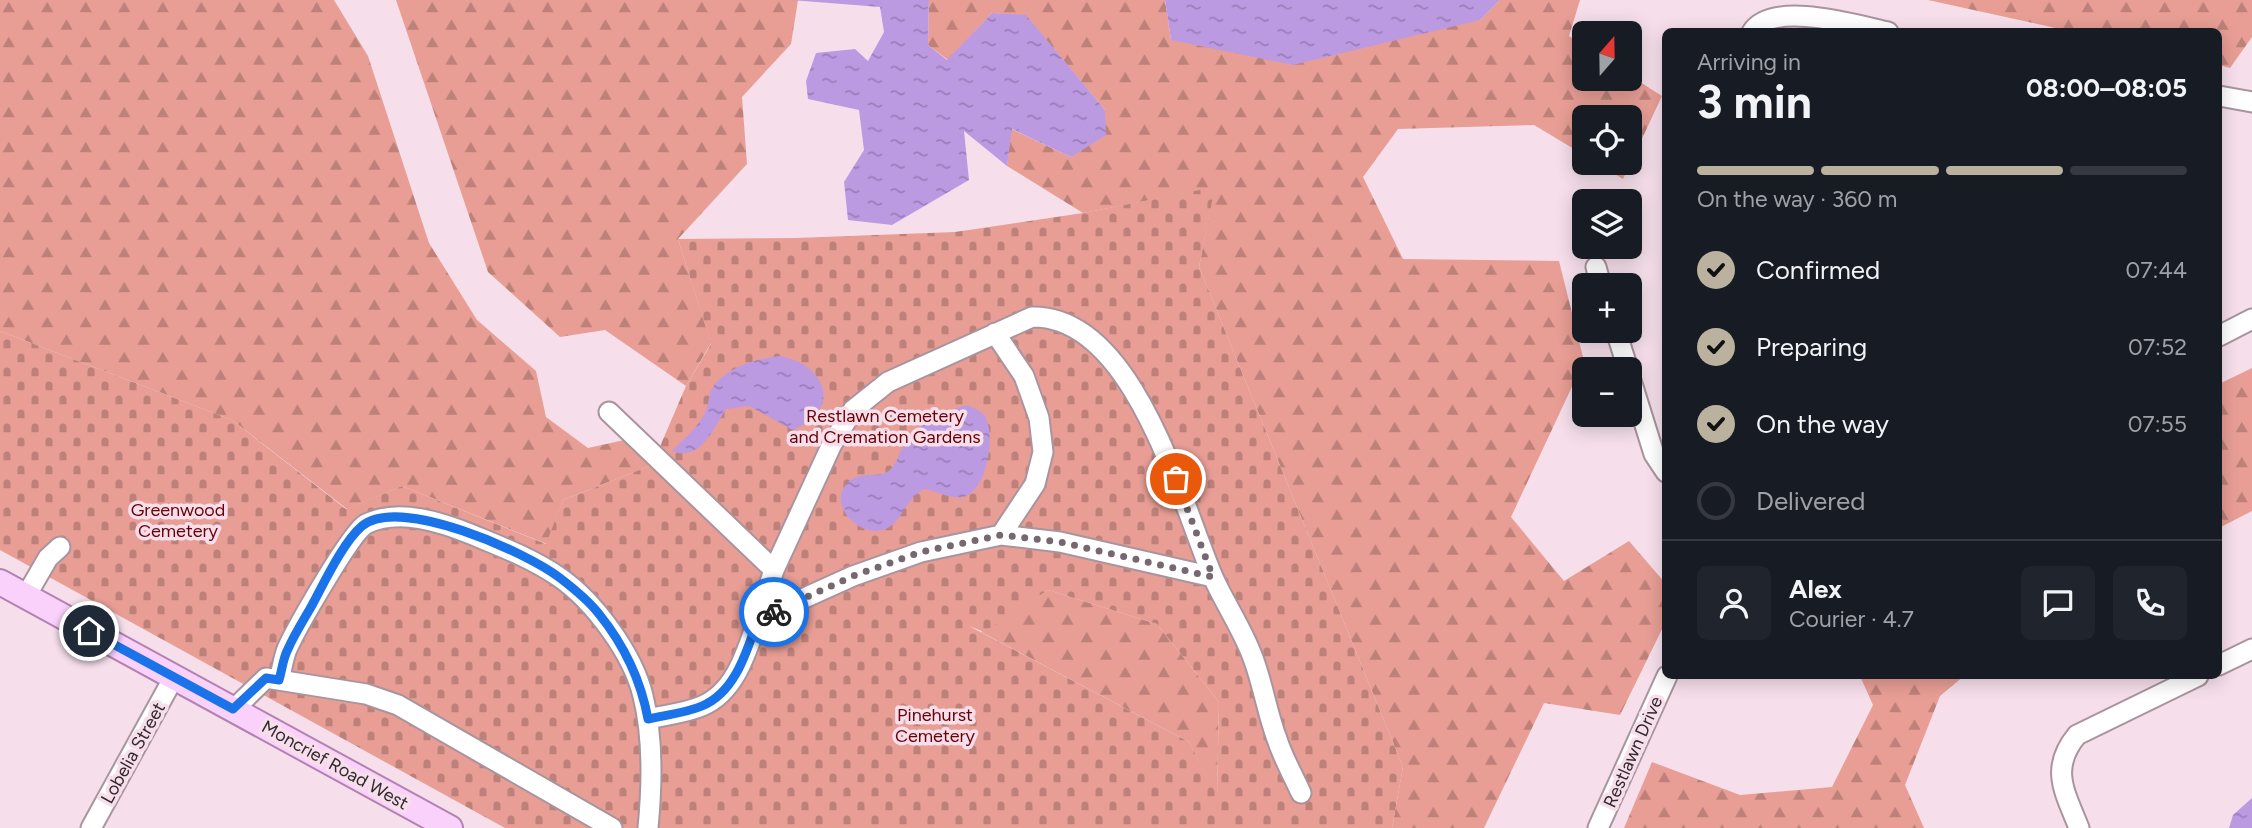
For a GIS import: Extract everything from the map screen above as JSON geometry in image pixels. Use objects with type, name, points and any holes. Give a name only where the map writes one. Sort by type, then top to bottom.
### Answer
[{"type":"main road","name":"Moncrief Road West","points":[[0,582],[450,828]]},
{"type":"street","points":[[1755,28],[1773,17],[1797,14],[1868,28]]},
{"type":"street","points":[[2222,97],[2252,102]]},
{"type":"street","points":[[648,719],[703,706],[721,693],[737,673],[746,656],[774,570],[831,444],[853,410],[888,382],[1032,317],[1050,317],[1069,323],[1097,346],[1127,380],[1167,455],[1213,577],[1253,657],[1277,741],[1301,793]]},
{"type":"street","points":[[2222,334],[2252,319]]},
{"type":"street","points":[[995,333],[1024,376],[1040,418],[1043,452],[1035,484],[1001,535]]},
{"type":"street","points":[[609,412],[774,570]]},
{"type":"street","points":[[1642,416],[1654,454],[1662,466]]},
{"type":"street","points":[[279,680],[287,650],[344,549],[362,526],[380,518],[407,517],[448,524],[514,553],[559,577],[598,613],[626,655],[643,693],[648,719],[651,803],[649,828]]},
{"type":"street","points":[[758,619],[853,576],[921,552],[1001,535],[1060,542],[1213,577]]},
{"type":"street","points":[[26,596],[48,558],[60,547]]},
{"type":"street","points":[[2222,664],[2252,649]]},
{"type":"street","name":"Lobelia Street","points":[[91,828],[174,677]]},
{"type":"street","points":[[233,709],[266,678],[366,694],[398,705],[612,828]]},
{"type":"street","name":"Restlawn Drive","points":[[1598,828],[1666,679]]},
{"type":"street","points":[[2079,828],[2061,782],[2060,769],[2063,758],[2077,735],[2192,679]]},
{"type":"green space","points":[[0,0],[334,0],[368,56],[429,243],[477,320],[536,371],[546,417],[588,448],[629,439],[652,465],[563,500],[547,544],[402,486],[347,509],[232,420],[0,331]]},
{"type":"green space","points":[[396,0],[798,0],[791,44],[742,97],[747,164],[678,239],[711,343],[686,386],[605,330],[560,337],[488,272]]},
{"type":"green space","points":[[929,0],[1165,0],[1171,40],[1480,20],[1500,0],[1580,0],[1569,36],[1572,38],[1572,91],[1642,91],[1642,83],[1662,96],[1642,139],[1642,105],[1572,105],[1572,148],[1534,125],[1398,129],[1363,177],[1403,259],[1559,261],[1572,313],[1572,343],[1580,343],[1583,357],[1572,357],[1572,387],[1511,517],[1564,581],[1629,541],[1662,579],[1662,629],[1620,715],[1544,703],[1484,828],[1392,828],[1403,767],[1199,267],[1214,188],[1083,213],[1007,166],[1011,129],[1071,157],[1105,110],[1026,16],[992,13],[948,60],[928,45]]},
{"type":"green space","points":[[1928,0],[2252,0],[2252,37],[2230,68],[2222,66],[2222,28],[2055,28]]},
{"type":"green space","name":"Restlawn Cemetery and Cremation Gardens","points":[[1215,187],[1199,267],[1403,767],[1392,828],[505,828],[0,550],[0,331],[232,420],[346,509],[402,486],[546,544],[563,500],[652,465],[686,386],[711,344],[678,239],[955,232],[1083,213]],"holes":[[[1048,590],[1157,624],[1219,702],[1217,796],[1189,742],[969,626],[984,632]]]},
{"type":"green space","points":[[2252,368],[2252,511],[2222,526],[2222,383]]},
{"type":"green space","points":[[1048,590],[1157,624],[1219,702],[1217,798],[1189,742],[981,632]]},
{"type":"green space","points":[[1861,679],[1960,679],[1940,696],[1905,785],[1924,828],[1624,828],[1652,762],[1740,795],[1832,787],[1873,705]]},
{"type":"water","points":[[791,0],[929,0],[928,45],[947,60],[992,13],[1026,15],[1105,110],[1106,135],[1071,157],[1012,129],[1007,166],[964,131],[969,180],[892,225],[848,220],[844,182],[864,150],[859,110],[808,99],[806,81],[816,53],[855,49],[868,61],[884,32],[880,7]]},
{"type":"water","points":[[1165,0],[1500,0],[1480,20],[1293,65],[1171,40]]},
{"type":"water","points":[[780,356],[809,369],[818,378],[823,389],[823,400],[818,411],[808,421],[793,430],[749,406],[726,409],[698,448],[682,453],[672,451],[702,418],[711,390],[718,380],[743,365]]},
{"type":"water","points":[[967,405],[985,416],[990,435],[984,472],[973,491],[966,496],[956,497],[924,489],[912,499],[895,523],[883,530],[864,529],[848,517],[841,501],[847,483],[863,475],[887,472],[914,432],[929,420]]},
{"type":"water","points":[[2252,798],[2252,828],[2229,828],[2233,815]]},
{"type":"way so far","points":[[774,612],[853,576],[921,552],[1001,535],[1060,542],[1213,577],[1176,479]]},
{"type":"route","points":[[89,631],[233,709],[266,678],[279,680],[287,650],[344,549],[362,526],[380,518],[407,517],[448,524],[514,553],[559,577],[598,613],[626,655],[643,693],[648,719],[703,706],[721,693],[746,656],[758,619],[774,612]]},
{"type":"park label","name":"Greenwood Cemetery","points":[[178,520]]},
{"type":"park label","name":"Pinehurst Cemetery","points":[[935,725]]}]
